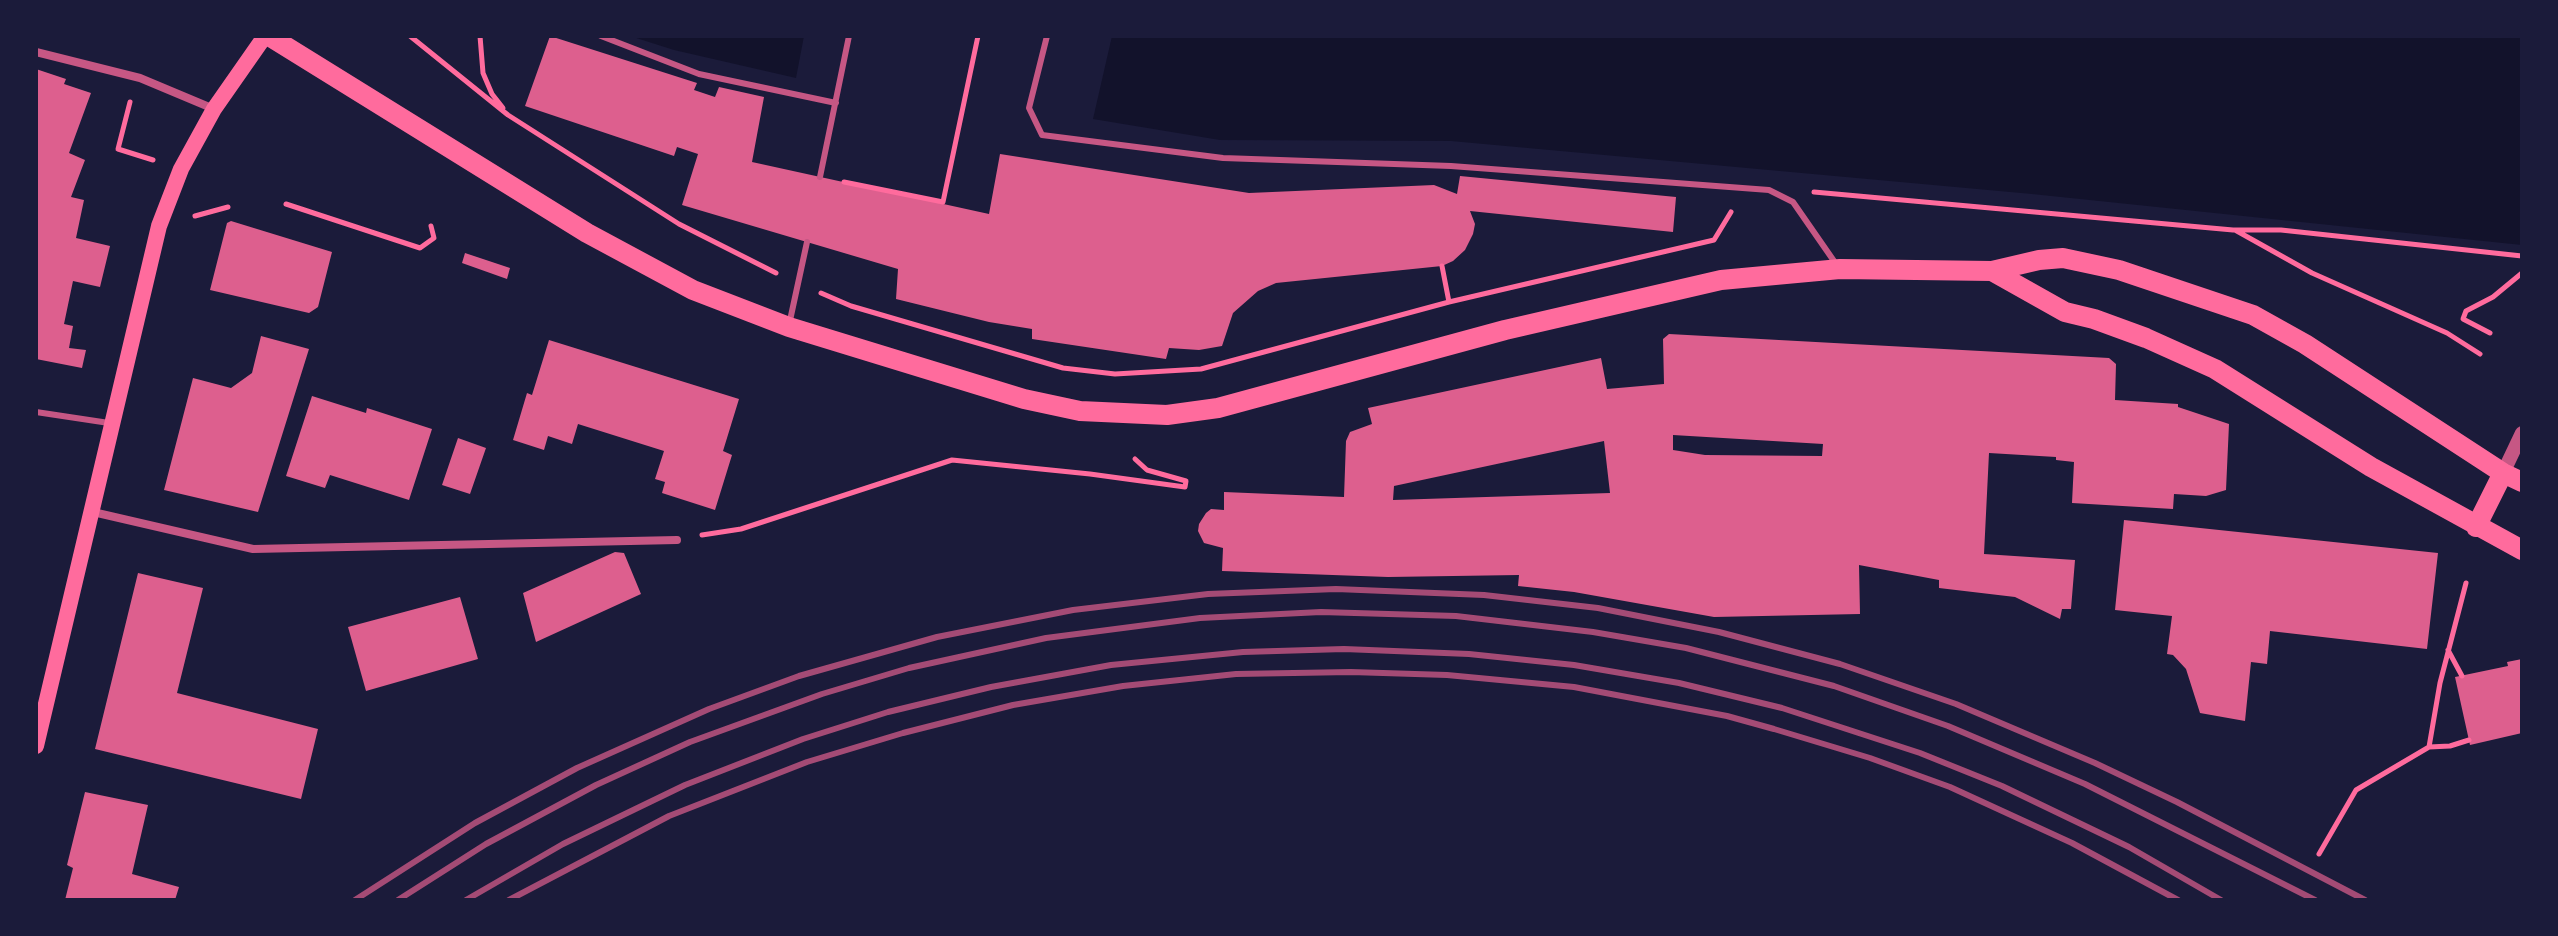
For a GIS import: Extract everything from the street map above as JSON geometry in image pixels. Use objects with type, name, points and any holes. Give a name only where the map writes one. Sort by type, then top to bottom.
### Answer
[{"type":"main road","points":[[36,746],[159,226],[181,169],[214,109],[267,36],[622,254],[693,290],[789,327],[1024,399],[1080,411],[1167,415],[1218,408],[1505,330],[1721,280],[1840,269],[1992,271],[2063,258],[2119,270],[2253,315],[2305,344],[2503,473],[2522,482]]},
{"type":"main road","points":[[1992,271],[2065,312],[2146,338],[2215,369],[2371,467],[2522,550]]},
{"type":"main road","points":[[2476,527],[2503,473]]},
{"type":"street","points":[[36,52],[140,78],[214,109]]},
{"type":"street","points":[[2503,473],[2522,433]]},
{"type":"street","points":[[93,512],[253,549],[677,540]]},
{"type":"lane","points":[[601,36],[699,74],[836,103]]},
{"type":"lane","points":[[820,177],[849,36]]},
{"type":"lane","points":[[1047,36],[1029,108],[1042,135],[1223,158],[1451,166],[1769,190],[1793,202],[1840,269]]},
{"type":"lane","points":[[789,327],[807,242]]},
{"type":"lane","points":[[36,412],[113,423]]},
{"type":"path","points":[[410,36],[508,115],[679,224],[747,260],[851,306],[1063,368],[1115,374],[1201,369],[1449,302],[1714,240],[1731,212],[1748,197],[1775,188],[2233,230],[2281,230],[2522,256]]},
{"type":"path","points":[[480,36],[483,73],[492,94],[508,115]]},
{"type":"path","points":[[820,177],[943,202],[978,36]]},
{"type":"path","points":[[131,99],[118,149],[181,169]]},
{"type":"path","points":[[286,204],[420,248],[434,238],[431,226]]},
{"type":"path","points":[[2233,230],[2312,273],[2447,333],[2480,354]]},
{"type":"path","points":[[1442,266],[1449,302]]},
{"type":"path","points":[[2490,333],[2463,319],[2466,311],[2493,297],[2522,273]]},
{"type":"path","points":[[677,540],[741,529],[952,460],[1185,487],[1186,481],[1147,470],[1135,459]]},
{"type":"path","points":[[2429,747],[2448,650],[2466,583]]},
{"type":"path","points":[[2448,650],[2462,676]]},
{"type":"path","points":[[2319,854],[2356,790],[2429,747],[2450,746],[2469,740]]},
{"type":"shaded area","points":[[630,36],[804,36],[796,78],[674,50]]},
{"type":"shaded area","points":[[1112,36],[2522,36],[2522,245],[2032,194],[1451,141],[1220,140],[1093,119]]},
{"type":"building","points":[[550,36],[697,83],[694,90],[715,97],[719,87],[764,97],[752,162],[989,214],[1000,154],[1249,193],[1434,185],[1457,194],[1460,176],[1676,197],[1673,232],[1470,211],[1475,224],[1473,234],[1465,250],[1453,261],[1442,266],[1276,283],[1258,291],[1233,313],[1222,346],[1199,350],[1169,348],[1166,359],[1032,339],[1032,329],[989,322],[896,299],[898,269],[682,205],[698,154],[677,147],[674,156],[525,106]]},
{"type":"building","points":[[36,69],[66,79],[64,84],[91,93],[69,153],[85,160],[71,197],[84,200],[76,238],[110,246],[100,287],[73,281],[64,324],[73,326],[69,348],[86,350],[82,368],[36,359]]},
{"type":"building","points":[[231,221],[332,252],[318,307],[309,313],[210,290],[227,223]]},
{"type":"building","points":[[465,253],[510,268],[507,279],[462,263]]},
{"type":"building","points":[[1669,334],[2109,358],[2116,364],[2115,400],[2178,404],[2178,407],[2229,424],[2226,490],[2206,496],[2174,494],[2173,509],[2072,503],[2074,462],[2056,460],[2056,457],[1989,453],[1984,554],[2075,560],[2071,609],[2062,609],[2060,619],[2015,597],[1939,588],[1939,580],[1859,565],[1860,614],[1714,617],[1574,592],[1518,586],[1519,575],[1388,577],[1222,571],[1223,548],[1204,543],[1198,531],[1206,513],[1211,509],[1224,510],[1224,492],[1344,497],[1346,441],[1350,432],[1372,424],[1368,408],[1601,358],[1607,389],[1664,384],[1663,339]],"holes":[[[1673,435],[1823,444],[1822,456],[1705,455],[1673,450]],[[1604,441],[1610,493],[1393,500],[1394,486]]]},
{"type":"building","points":[[261,336],[309,349],[258,512],[164,490],[193,378],[231,388],[252,373]]},
{"type":"building","points":[[549,340],[739,399],[723,451],[732,455],[715,510],[662,493],[665,482],[655,479],[664,451],[578,424],[572,444],[548,436],[544,450],[513,440],[527,393],[532,395]]},
{"type":"building","points":[[312,396],[366,413],[367,408],[432,429],[409,500],[330,475],[325,488],[286,476]]},
{"type":"building","points":[[458,438],[486,448],[470,494],[442,485]]},
{"type":"building","points":[[2124,520],[2438,553],[2427,649],[2270,631],[2267,664],[2251,662],[2245,721],[2200,713],[2186,669],[2173,655],[2167,654],[2172,616],[2115,610]]},
{"type":"building","points":[[615,552],[624,553],[641,594],[536,642],[523,593]]},
{"type":"building","points":[[138,573],[203,588],[177,693],[318,729],[301,799],[95,749]]},
{"type":"building","points":[[460,597],[478,659],[366,691],[348,627]]},
{"type":"building","points":[[2522,659],[2522,733],[2470,745],[2455,677],[2508,666],[2507,662]]},
{"type":"building","points":[[85,792],[148,805],[132,874],[179,887],[175,900],[65,900],[73,868],[67,865]]},
{"type":"railway","points":[[355,900],[475,823],[577,768],[709,709],[799,676],[937,637],[1073,610],[1208,594],[1336,589],[1484,595],[1598,608],[1719,632],[1840,664],[1956,704],[2095,763],[2365,900]]},
{"type":"railway","points":[[398,900],[486,844],[596,785],[690,742],[822,694],[909,668],[1046,638],[1200,618],[1321,612],[1456,616],[1593,632],[1686,648],[1834,686],[1948,726],[2085,784],[2315,900]]},
{"type":"railway","points":[[466,900],[563,844],[685,785],[803,739],[888,712],[991,687],[1111,665],[1243,652],[1344,649],[1469,654],[1574,665],[1679,683],[1782,708],[1920,753],[2002,786],[2129,847],[2221,900]]},
{"type":"railway","points":[[509,900],[669,816],[807,762],[903,733],[1013,705],[1123,686],[1236,674],[1351,672],[1447,675],[1574,687],[1727,716],[1870,758],[1950,787],[2072,843],[2178,900]]}]
